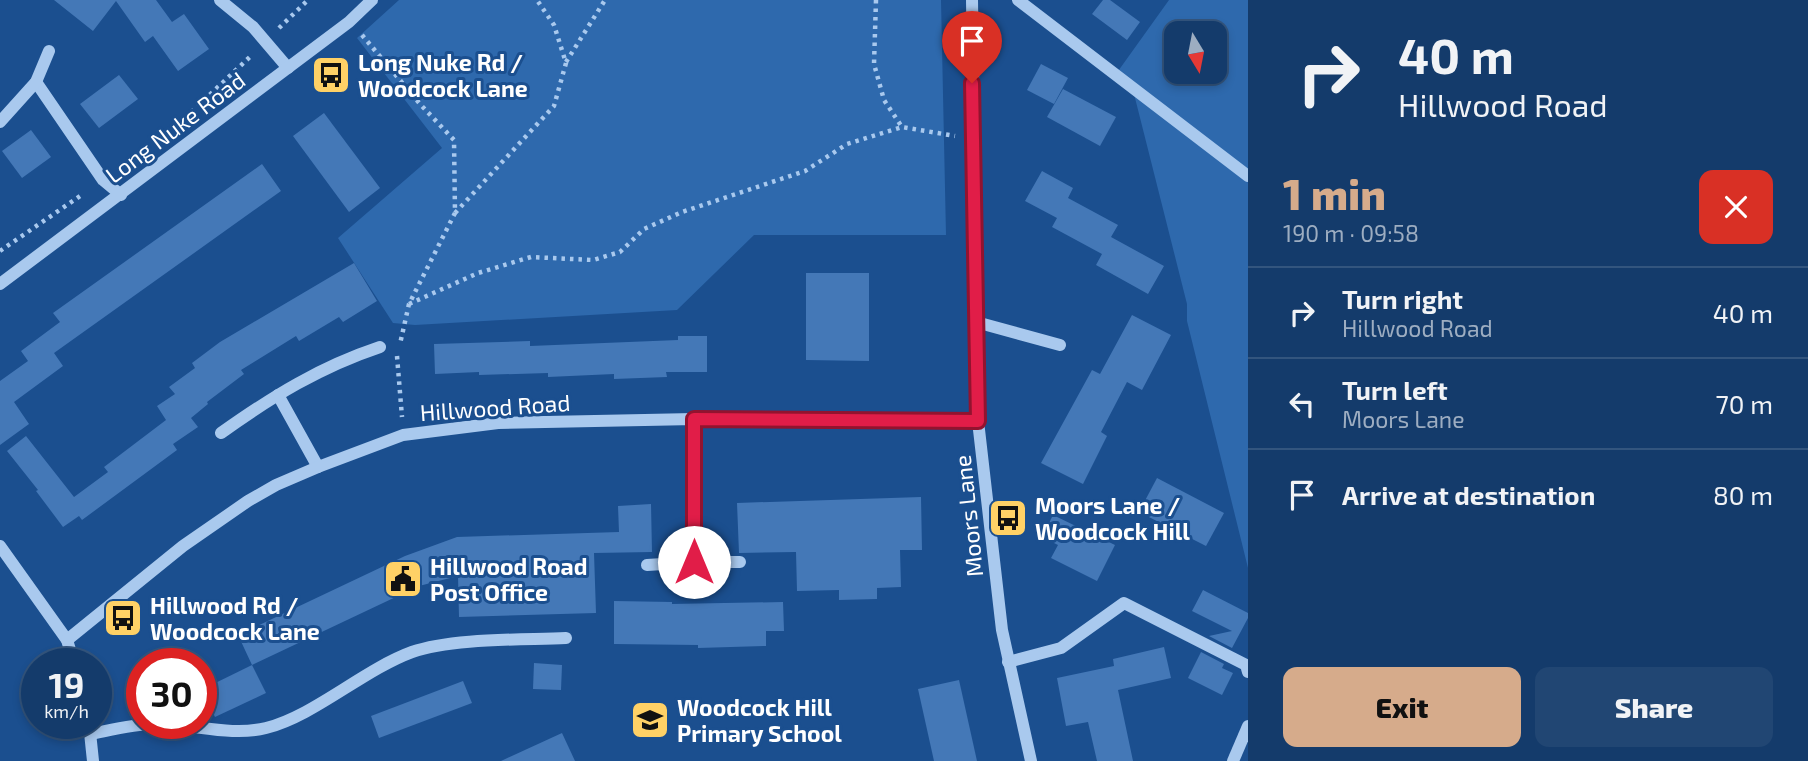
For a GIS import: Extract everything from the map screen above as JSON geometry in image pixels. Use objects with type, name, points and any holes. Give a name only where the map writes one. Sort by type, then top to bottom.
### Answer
[{"type":"street","points":[[220,0],[253,27],[288,68]]},
{"type":"street","name":"Long Nuke Road","points":[[0,284],[349,22],[372,0]]},
{"type":"street","name":"Moors Lane","points":[[972,0],[978,421],[1002,630],[1031,761]]},
{"type":"street","points":[[1018,0],[1248,176]]},
{"type":"street","points":[[0,121],[36,82],[49,51]]},
{"type":"street","points":[[36,82],[103,180],[121,195]]},
{"type":"street","points":[[976,322],[1060,345]]},
{"type":"street","points":[[221,433],[278,394],[329,366],[380,347]]},
{"type":"street","points":[[278,394],[318,467]]},
{"type":"street","points":[[694,419],[694,562]]},
{"type":"street","name":"Hillwood Road","points":[[67,640],[183,546],[248,502],[276,485],[403,435],[498,423],[694,419],[978,421]]},
{"type":"street","points":[[0,547],[67,640],[69,648]]},
{"type":"street","points":[[647,565],[740,562]]},
{"type":"street","points":[[1008,662],[1061,648],[1124,603],[1245,665],[1248,672]]},
{"type":"street","points":[[112,726],[153,723],[234,731],[265,728],[299,714],[388,663],[414,652],[451,644],[566,638]]},
{"type":"street","points":[[1234,761],[1248,726]]},
{"type":"street","points":[[91,739],[93,761]]},
{"type":"path","points":[[177,126],[308,0]]},
{"type":"path","points":[[537,0],[554,25],[566,62]]},
{"type":"path","points":[[403,435],[397,355],[409,304],[455,213],[554,106],[566,62],[605,0]]},
{"type":"path","points":[[876,0],[874,64],[884,100],[902,127]]},
{"type":"path","points":[[349,22],[454,140],[455,213]]},
{"type":"path","points":[[409,304],[478,273],[531,257],[593,260],[620,252],[645,229],[682,212],[805,171],[847,144],[902,127],[972,139]]},
{"type":"path","points":[[0,251],[103,180]]},
{"type":"shaded area","points":[[399,0],[941,0],[946,235],[754,235],[677,310],[415,325],[393,323],[338,238],[442,148],[357,38]]},
{"type":"shaded area","points":[[1169,0],[1248,0],[1248,568],[1187,321],[1187,304],[1133,90],[1116,74]]},
{"type":"building","points":[[54,0],[156,0],[172,22],[184,14],[209,49],[178,71],[153,36],[145,42],[116,1],[93,31]]},
{"type":"building","points":[[1103,0],[1110,0],[1140,22],[1127,40],[1092,14]]},
{"type":"building","points":[[1041,64],[1068,78],[1054,104],[1027,90]]},
{"type":"building","points":[[119,75],[138,99],[99,128],[80,104]]},
{"type":"building","points":[[1063,89],[1116,117],[1100,146],[1047,117]]},
{"type":"building","points":[[324,113],[380,188],[349,212],[293,136]]},
{"type":"building","points":[[31,130],[51,157],[22,178],[2,151]]},
{"type":"building","points":[[262,164],[281,191],[54,353],[63,366],[14,402],[29,424],[0,445],[0,381],[28,361],[21,351],[60,322],[53,313]]},
{"type":"building","points":[[1042,171],[1073,188],[1068,198],[1118,225],[1111,237],[1164,266],[1148,294],[1096,265],[1102,254],[1052,227],[1057,218],[1025,201]]},
{"type":"building","points":[[354,263],[377,301],[343,322],[339,317],[299,341],[296,336],[241,370],[244,374],[191,418],[198,427],[173,444],[177,450],[82,520],[79,516],[63,527],[7,451],[26,436],[74,497],[108,472],[104,467],[166,420],[157,406],[175,394],[169,387],[195,368],[192,363],[220,342]]},
{"type":"building","points":[[806,273],[869,273],[869,361],[806,360]]},
{"type":"building","points":[[1132,315],[1171,335],[1142,390],[1127,382],[1101,432],[1107,436],[1083,484],[1041,463],[1092,370],[1100,374]]},
{"type":"building","points":[[678,336],[707,336],[707,372],[666,372],[667,377],[614,379],[614,374],[548,377],[548,373],[435,374],[434,344],[530,341],[530,346],[678,340]]},
{"type":"building","points":[[1157,478],[1224,513],[1206,546],[1139,512]]},
{"type":"building","points":[[921,497],[922,550],[900,550],[901,587],[877,588],[877,599],[839,600],[839,590],[797,591],[796,552],[739,553],[737,503]]},
{"type":"building","points":[[651,504],[652,552],[594,553],[596,613],[459,617],[458,576],[419,586],[252,665],[238,635],[405,556],[457,537],[619,532],[618,506]]},
{"type":"building","points":[[1053,515],[1115,545],[1097,581],[1051,558],[1058,545],[1042,537]]},
{"type":"building","points":[[1203,590],[1248,613],[1232,648],[1209,636],[1232,631],[1192,611]]},
{"type":"building","points":[[614,601],[672,604],[783,602],[784,631],[766,631],[766,646],[698,648],[698,645],[614,644]]},
{"type":"building","points":[[1164,647],[1171,678],[1118,690],[1133,761],[1097,761],[1088,722],[1066,726],[1057,678],[1114,666],[1113,659]]},
{"type":"building","points":[[1201,652],[1224,664],[1222,668],[1233,673],[1222,695],[1188,678]]},
{"type":"building","points":[[534,663],[562,665],[561,690],[533,689]]},
{"type":"building","points":[[252,665],[266,693],[217,716],[217,682]]},
{"type":"building","points":[[959,680],[977,761],[934,761],[918,689]]},
{"type":"building","points":[[463,681],[472,703],[379,738],[371,716]]},
{"type":"building","points":[[562,733],[575,761],[501,761]]},
{"type":"place","name":"Long Nuke Rd / Woodcock Lane","points":[[331,75]]},
{"type":"place","name":"Moors Lane / Woodcock Hill","points":[[1008,518]]},
{"type":"place","name":"Hillwood Road Post Office","points":[[403,579]]},
{"type":"place","name":"Hillwood Rd / Woodcock Lane","points":[[123,618]]},
{"type":"place","name":"Woodcock Hill Primary School","points":[[650,720]]},
{"type":"route","points":[[694,562],[694,419],[978,421],[972,83]]}]
